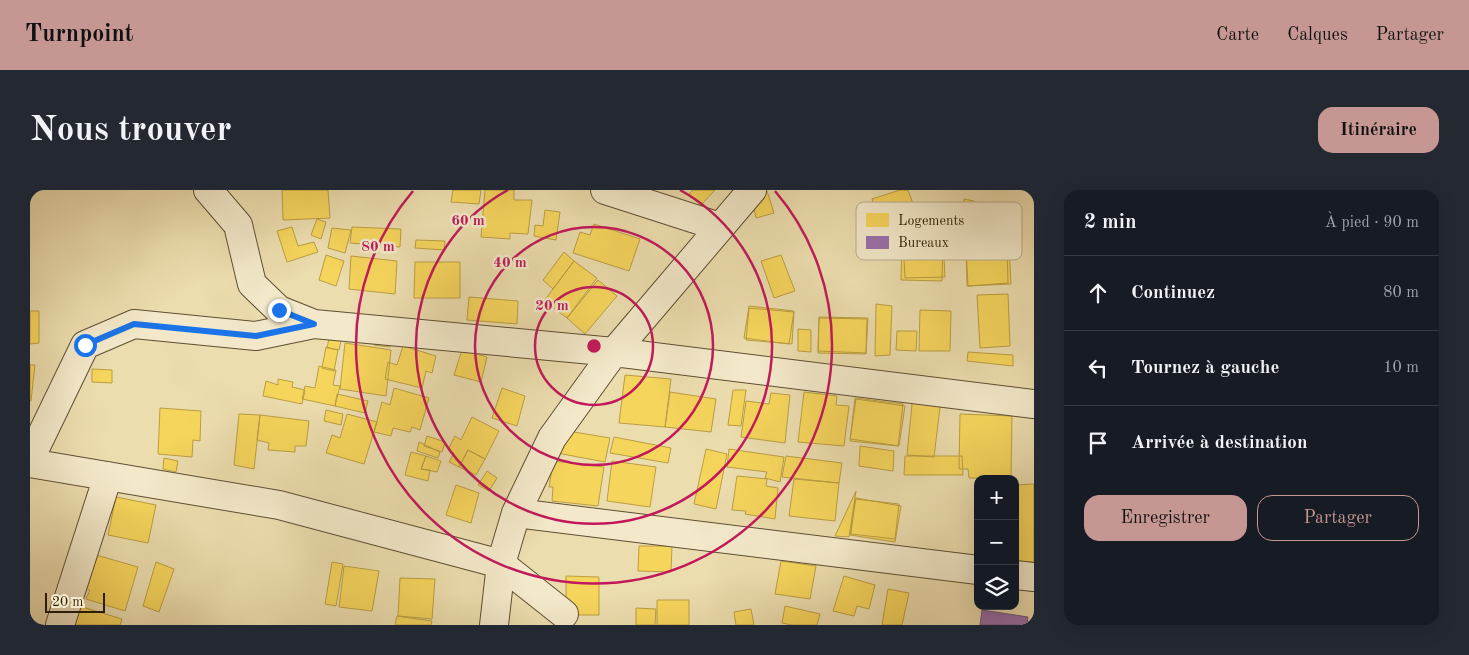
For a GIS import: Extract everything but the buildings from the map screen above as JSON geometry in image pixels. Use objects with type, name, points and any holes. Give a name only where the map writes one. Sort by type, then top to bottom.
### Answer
[{"type":"street","points":[[208,190],[238,225],[252,284],[279,310],[314,324],[614,352],[1034,404]]},
{"type":"street","points":[[605,190],[720,228]]},
{"type":"street","points":[[494,625],[501,564],[516,513],[552,438],[614,352],[752,190]]},
{"type":"street","points":[[30,459],[85,345],[134,324],[256,336],[314,324]]},
{"type":"street","points":[[30,463],[279,505],[501,564],[564,614]]},
{"type":"street","points":[[60,625],[108,476]]},
{"type":"street","points":[[516,513],[974,570]]},
{"type":"street","points":[[1019,575],[1034,577]]},
{"type":"route","points":[[85,345],[134,324],[256,336],[314,324],[279,310]]}]
